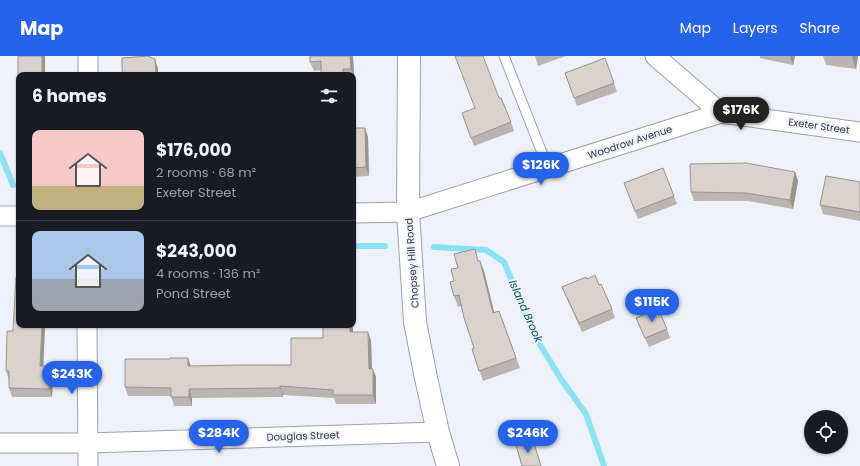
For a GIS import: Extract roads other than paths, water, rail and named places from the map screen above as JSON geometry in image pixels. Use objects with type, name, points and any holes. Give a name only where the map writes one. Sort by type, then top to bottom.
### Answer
[{"type":"street","points":[[88,56],[88,72]]},
{"type":"street","name":"Chopsey Hill Road","points":[[409,56],[408,212],[416,322],[426,378],[438,432],[448,466]]},
{"type":"street","points":[[655,56],[721,113]]},
{"type":"street","name":"Woodrow Avenue","points":[[356,212],[408,212],[721,113]]},
{"type":"street","name":"Exeter Street","points":[[721,113],[860,132]]},
{"type":"street","points":[[0,216],[16,216]]},
{"type":"street","points":[[87,328],[88,466]]},
{"type":"street","name":"Douglas Street","points":[[0,442],[88,443],[438,432]]},
{"type":"lane","points":[[504,56],[548,168]]},
{"type":"waterway","name":"Island Brook","points":[[0,153],[13,185]]},
{"type":"waterway","name":"Island Brook","points":[[356,246],[385,246]]},
{"type":"waterway","name":"Island Brook","points":[[434,247],[486,250],[504,262],[536,338],[561,379],[586,414],[604,466]]}]
